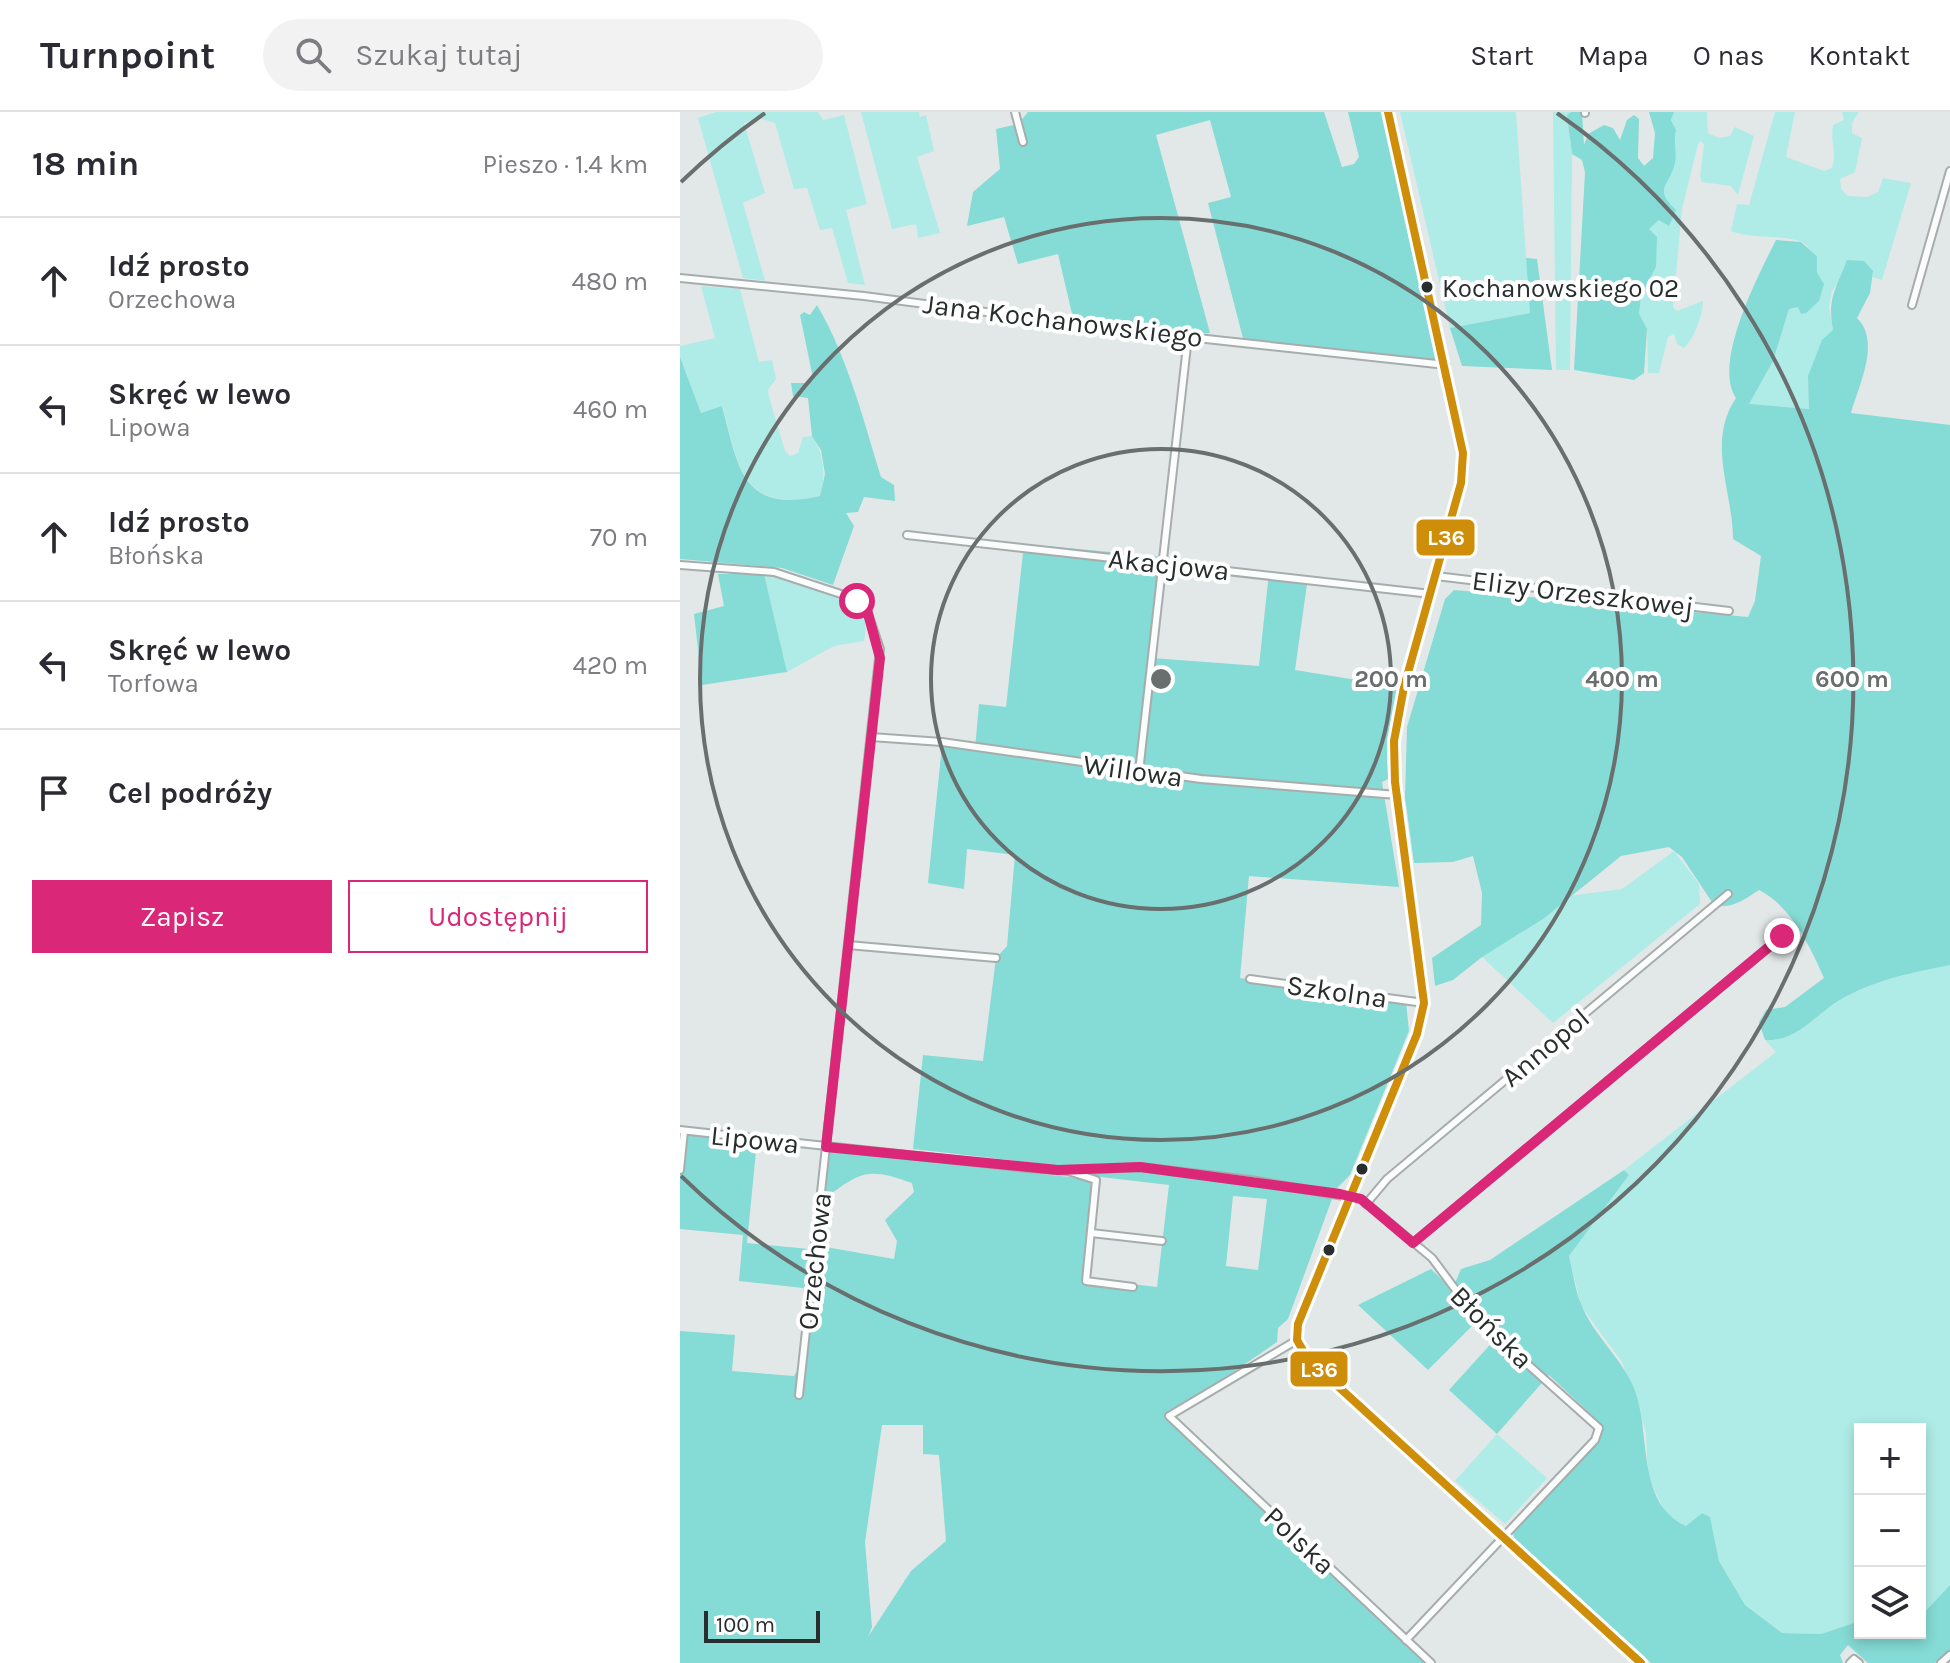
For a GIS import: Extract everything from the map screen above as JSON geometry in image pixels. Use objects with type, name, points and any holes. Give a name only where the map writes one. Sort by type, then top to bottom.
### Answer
[{"type":"street","points":[[1015,112],[1023,142]]},
{"type":"street","points":[[1388,112],[1460,430],[1463,465],[1396,726],[1393,753],[1424,1003],[1417,1034],[1298,1324],[1297,1340],[1308,1359],[1641,1663]]},
{"type":"street","points":[[1912,305],[1950,171]]},
{"type":"street","name":"Jana Kochanowskiego","points":[[680,278],[864,296],[1188,337],[1446,365]]},
{"type":"street","points":[[1139,772],[1188,337]]},
{"type":"street","name":"Akacjowa","points":[[907,535],[1431,594]]},
{"type":"street","name":"Orzechowa","points":[[680,565],[786,574],[863,604],[880,658],[799,1395]]},
{"type":"street","name":"Elizy Orzeszkowej","points":[[1436,576],[1729,611]]},
{"type":"street","name":"Willowa","points":[[871,737],[953,744],[1139,772],[1397,795]]},
{"type":"street","name":"Annopol","points":[[1366,1204],[1387,1179],[1728,894]]},
{"type":"street","points":[[1413,1243],[1782,936]]},
{"type":"street","points":[[848,945],[996,958]]},
{"type":"street","name":"Szkolna","points":[[1250,979],[1424,1003]]},
{"type":"street","points":[[680,1170],[682,1131]]},
{"type":"street","name":"Lipowa","points":[[682,1131],[1068,1171],[1140,1167],[1350,1196]]},
{"type":"street","name":"Lipowa","points":[[1068,1171],[1096,1180],[1091,1233]]},
{"type":"street","name":"Błońska","points":[[1350,1196],[1366,1204],[1432,1258],[1478,1320],[1599,1428],[1595,1440],[1503,1536]]},
{"type":"street","points":[[1133,1287],[1086,1281],[1091,1233],[1162,1241]]},
{"type":"street","name":"Polska","points":[[1297,1340],[1169,1416],[1431,1663]]},
{"type":"street","points":[[1406,1640],[1503,1536]]},
{"type":"street","points":[[1941,1663],[1950,1655]]},
{"type":"shaded area","points":[[716,112],[818,112],[823,120],[844,115],[867,204],[846,210],[865,285],[848,283],[832,228],[820,230],[807,188],[794,189],[775,123],[759,118],[744,123],[765,193],[743,203],[765,281],[743,278],[698,118]]},
{"type":"shaded area","points":[[861,112],[919,112],[920,117],[926,115],[934,151],[917,157],[940,233],[918,238],[916,224],[892,229]]},
{"type":"shaded area","points":[[1028,112],[1324,112],[1342,167],[1354,164],[1359,157],[1348,112],[1387,112],[1444,365],[1244,342],[1208,203],[1231,197],[1210,120],[1156,135],[1210,333],[1183,335],[1074,322],[1058,254],[1018,264],[1004,217],[967,226],[973,192],[1000,169],[996,129],[1018,124]]},
{"type":"shaded area","points":[[1400,112],[1516,112],[1530,313],[1450,328]]},
{"type":"shaded area","points":[[1553,112],[1571,112],[1567,115],[1572,154],[1570,370],[1556,370]]},
{"type":"shaded area","points":[[1582,112],[1584,145],[1588,134],[1604,125],[1613,128],[1620,140],[1627,120],[1634,115],[1639,119],[1638,158],[1644,166],[1653,158],[1655,133],[1649,112],[1674,112],[1671,120],[1676,130],[1675,163],[1664,192],[1676,210],[1669,226],[1659,220],[1649,229],[1657,237],[1656,267],[1641,297],[1639,314],[1647,329],[1644,373],[1634,380],[1574,370],[1585,172],[1582,160],[1572,154],[1567,115]]},
{"type":"shaded area","points":[[1674,112],[1707,112],[1708,133],[1719,138],[1730,136],[1735,127],[1754,136],[1738,195],[1731,186],[1702,182],[1704,144],[1700,141],[1698,144],[1682,209],[1673,307],[1677,311],[1703,301],[1701,313],[1688,344],[1684,348],[1677,344],[1674,334],[1668,337],[1659,373],[1648,373],[1647,329],[1639,315],[1641,297],[1656,267],[1649,229],[1661,212],[1663,191],[1675,161],[1676,130],[1671,120]]},
{"type":"shaded area","points":[[1775,112],[1795,112],[1786,157],[1824,171],[1832,168],[1833,125],[1844,120],[1842,112],[1859,112],[1852,123],[1852,133],[1862,138],[1855,172],[1840,179],[1841,189],[1848,196],[1867,197],[1878,192],[1883,178],[1911,183],[1882,280],[1872,277],[1873,271],[1839,282],[1832,291],[1829,306],[1833,330],[1808,376],[1810,409],[1748,405],[1773,361],[1789,309],[1798,307],[1817,273],[1817,256],[1802,242],[1731,231],[1737,204],[1749,205]]},
{"type":"shaded area","points":[[1776,240],[1801,242],[1817,256],[1817,273],[1824,284],[1819,301],[1806,313],[1801,314],[1798,307],[1789,309],[1773,361],[1749,404],[1809,409],[1808,376],[1822,340],[1833,330],[1831,309],[1836,287],[1847,260],[1864,261],[1873,271],[1870,293],[1857,318],[1864,328],[1868,351],[1851,413],[1950,425],[1950,965],[1910,973],[1859,990],[1837,1002],[1799,1031],[1765,1040],[1759,1022],[1766,1010],[1785,1007],[1824,978],[1812,953],[1790,916],[1770,897],[1759,890],[1732,905],[1714,905],[1682,857],[1669,847],[1621,856],[1543,919],[1482,957],[1453,980],[1435,986],[1432,958],[1481,925],[1482,893],[1473,856],[1453,862],[1414,863],[1405,797],[1407,727],[1445,599],[1454,590],[1748,617],[1755,601],[1761,556],[1733,539],[1723,467],[1723,432],[1736,398],[1730,383],[1734,342],[1750,296]]},
{"type":"shaded area","points":[[1526,258],[1537,259],[1552,370],[1462,366],[1450,328],[1530,313]]},
{"type":"shaded area","points":[[701,286],[740,289],[759,362],[772,360],[776,379],[768,390],[769,397],[785,451],[790,456],[798,453],[803,437],[812,436],[823,464],[821,496],[795,500],[774,498],[759,491],[740,466],[723,407],[701,413],[680,357],[680,346],[715,338]]},
{"type":"shaded area","points":[[817,305],[846,367],[881,477],[894,485],[895,501],[864,497],[858,512],[846,513],[854,526],[833,585],[782,568],[680,559],[680,357],[701,413],[722,406],[739,466],[758,491],[774,498],[794,500],[820,496],[825,474],[821,450],[812,436],[808,398],[793,396],[791,383],[806,383],[813,378],[800,315],[804,312],[810,315]]},
{"type":"shaded area","points":[[1024,544],[1164,557],[1152,658],[1259,666],[1269,572],[1308,577],[1295,670],[1400,687],[1387,762],[1390,778],[1382,782],[1399,887],[1249,876],[1240,978],[1406,1002],[1409,1031],[1350,1175],[1335,1190],[1188,1168],[1111,1163],[1062,1166],[913,1149],[923,1055],[983,1061],[996,958],[1007,946],[1015,855],[967,849],[964,889],[928,883],[942,745],[975,749],[979,704],[1006,707]]},
{"type":"shaded area","points":[[780,573],[856,600],[865,619],[864,641],[834,646],[787,672],[764,574]]},
{"type":"shaded area","points":[[718,574],[764,574],[787,672],[702,685],[694,614],[724,606]]},
{"type":"shaded area","points":[[1674,851],[1699,884],[1700,904],[1553,1023],[1482,957],[1506,935],[1517,936],[1568,896],[1622,889]]},
{"type":"shaded area","points":[[1950,965],[1950,1585],[1926,1611],[1926,1423],[1854,1423],[1854,1623],[1821,1634],[1782,1633],[1745,1605],[1719,1561],[1710,1517],[1702,1513],[1686,1526],[1668,1517],[1648,1478],[1646,1432],[1622,1362],[1581,1306],[1569,1256],[1629,1175],[1624,1170],[1776,1052],[1765,1040],[1789,1036],[1859,990],[1910,973]]},
{"type":"shaded area","points":[[680,1134],[757,1141],[747,1243],[809,1249],[815,1218],[829,1223],[826,1247],[894,1259],[897,1241],[885,1220],[914,1192],[912,1183],[885,1175],[865,1174],[847,1182],[824,1199],[829,1151],[1070,1177],[1093,1183],[1083,1278],[1157,1287],[1169,1185],[1084,1175],[1083,1171],[1169,1172],[1326,1195],[1332,1199],[1288,1319],[1278,1328],[1277,1342],[1169,1416],[1432,1663],[680,1663],[680,1331],[735,1335],[732,1371],[794,1376],[804,1358],[803,1288],[739,1281],[743,1235],[680,1229]],"holes":[[[1233,1196],[1267,1199],[1258,1270],[1226,1266]],[[882,1425],[923,1425],[923,1454],[939,1455],[946,1541],[911,1571],[868,1637],[872,1627],[865,1542]]]},
{"type":"shaded area","points":[[1624,1170],[1629,1175],[1569,1256],[1577,1293],[1586,1315],[1634,1388],[1648,1466],[1659,1501],[1670,1515],[1686,1526],[1702,1513],[1710,1517],[1719,1561],[1745,1605],[1782,1633],[1821,1634],[1854,1623],[1854,1639],[1926,1639],[1926,1611],[1950,1585],[1950,1651],[1935,1663],[1868,1663],[1848,1645],[1840,1655],[1843,1663],[1651,1663],[1514,1538],[1513,1531],[1599,1438],[1603,1431],[1599,1422],[1549,1375],[1497,1434],[1449,1390],[1497,1337],[1478,1320],[1428,1370],[1358,1305],[1431,1269],[1466,1303],[1455,1283],[1461,1269],[1490,1260]]},
{"type":"shaded area","points":[[1497,1434],[1547,1478],[1505,1524],[1455,1481]]},
{"type":"transit line","name":"L36","points":[[1388,112],[1463,453],[1461,483],[1404,687],[1394,741],[1395,782],[1424,1003],[1417,1034],[1298,1324],[1297,1340],[1308,1359],[1641,1663]]},
{"type":"place","name":"Kochanowskiego 02","points":[[1427,287]]},
{"type":"route","points":[[857,601],[867,610],[880,658],[826,1147],[1068,1171],[1076,1168],[1140,1167],[1340,1194],[1361,1199],[1413,1243],[1782,936]]}]
